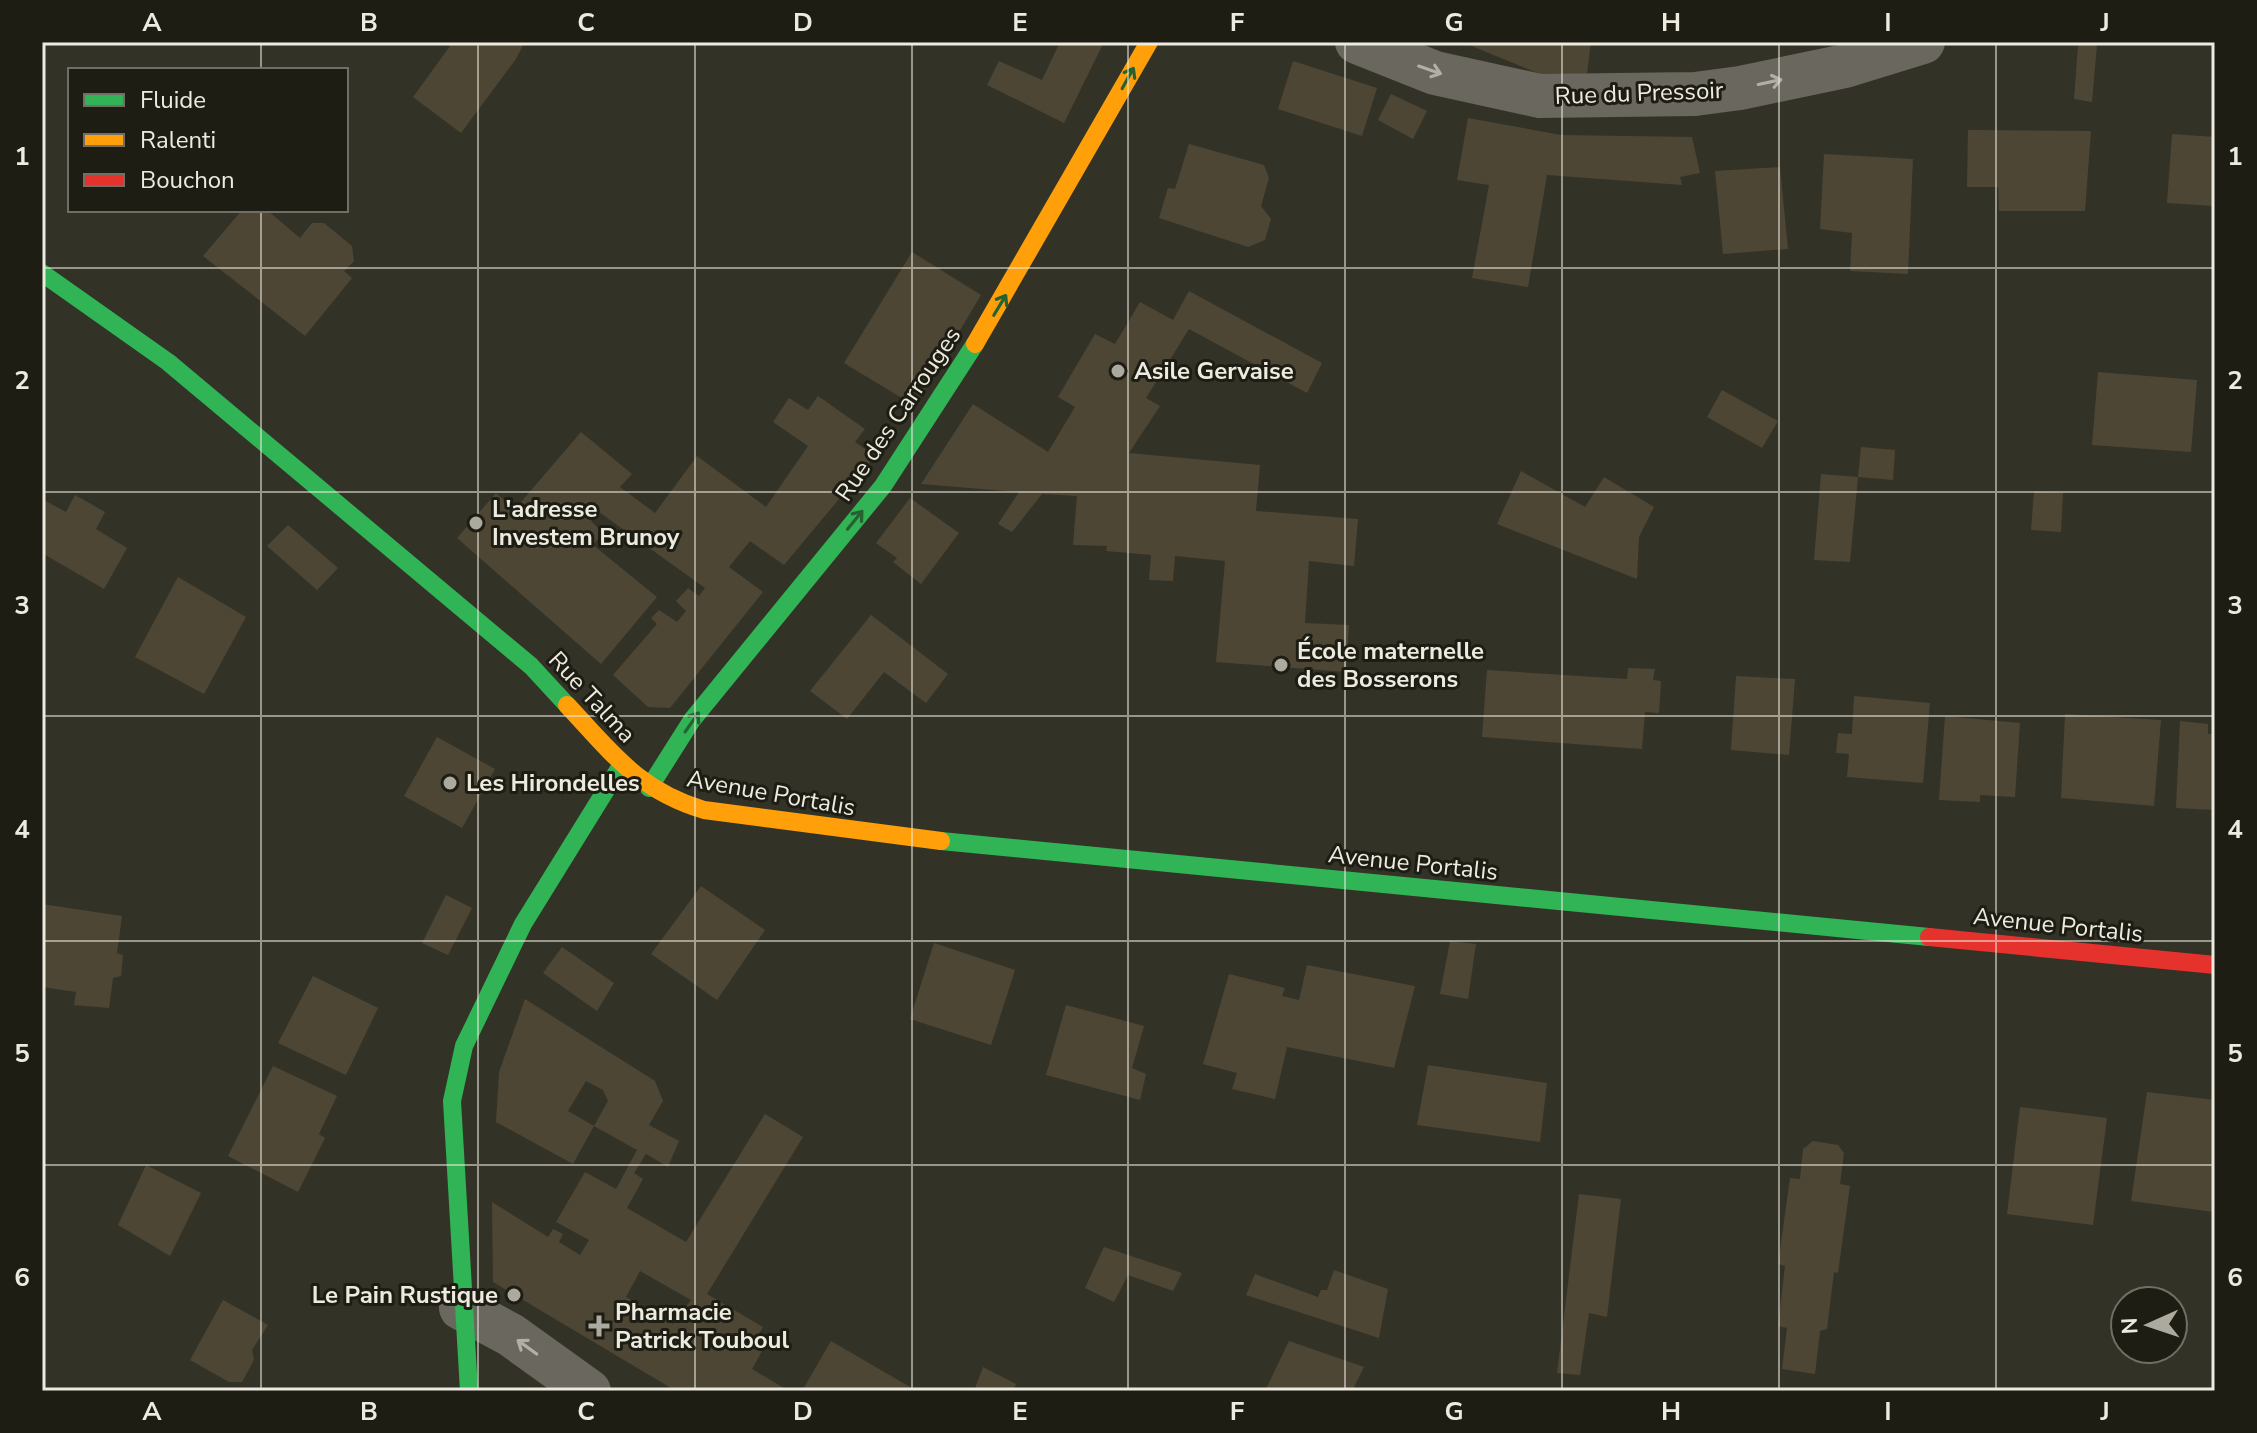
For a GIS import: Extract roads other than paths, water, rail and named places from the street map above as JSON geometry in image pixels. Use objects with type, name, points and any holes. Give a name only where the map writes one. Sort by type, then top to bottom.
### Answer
[{"type":"street","name":"Rue des Carrouges","points":[[649,788],[692,720],[883,486],[999,307],[1149,42]]},
{"type":"street","name":"Rue du Pressoir","points":[[1357,42],[1435,73],[1540,96],[1695,94],[1740,88],[1845,66],[1923,42]]},
{"type":"street","name":"Rue Talma","points":[[42,273],[168,362],[531,666],[622,764],[523,924],[464,1046],[452,1101],[461,1308],[469,1391]]},
{"type":"street","name":"Avenue Portalis","points":[[622,764],[649,788],[674,801],[704,810],[894,836],[2215,965]]},
{"type":"street","points":[[461,1308],[511,1335],[589,1391]]},
{"type":"place","name":"Asile Gervaise","points":[[1118,371]]},
{"type":"place","name":"L'adresse Investem Brunoy","points":[[476,523]]},
{"type":"place","name":"École maternelle des Bosserons","points":[[1281,665]]},
{"type":"place","name":"Les Hirondelles","points":[[450,783]]},
{"type":"place","name":"Le Pain Rustique","points":[[514,1295]]},
{"type":"place","name":"Pharmacie Patrick Touboul","points":[[599,1326]]}]
